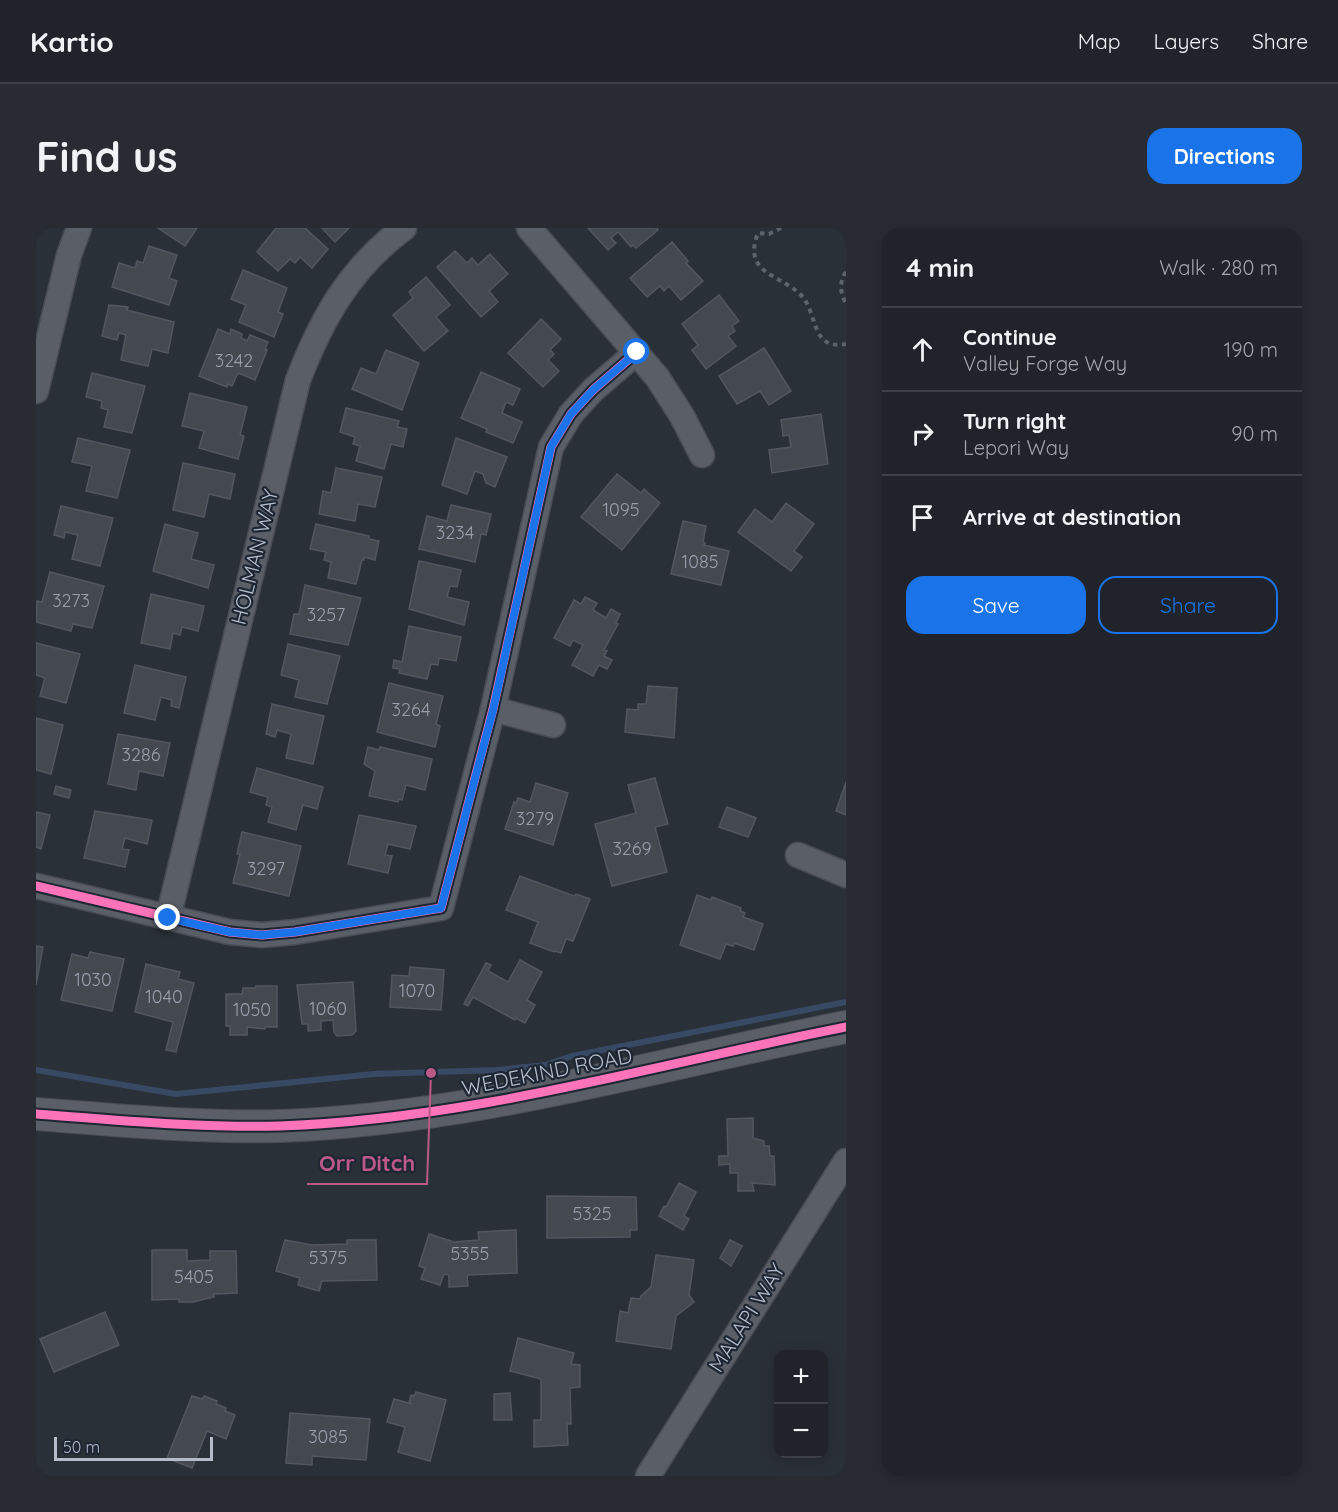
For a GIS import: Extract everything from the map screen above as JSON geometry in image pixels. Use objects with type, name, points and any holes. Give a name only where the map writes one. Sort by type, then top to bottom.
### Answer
[{"type":"street","points":[[36,391],[69,255],[79,228]]},
{"type":"street","name":"HOLMAN WAY","points":[[168,918],[298,380],[312,344],[336,300],[353,276],[381,245],[404,228]]},
{"type":"street","points":[[529,228],[657,377],[682,416],[702,455]]},
{"type":"street","points":[[36,886],[230,932],[262,935],[295,932],[441,908],[493,710],[551,447],[593,390],[637,352]]},
{"type":"street","points":[[493,710],[553,725]]},
{"type":"street","points":[[798,855],[846,875]]},
{"type":"street","name":"WEDEKIND ROAD","points":[[36,1114],[209,1125],[280,1126],[383,1118],[540,1094],[846,1027]]},
{"type":"street","name":"MALAPI WAY","points":[[648,1476],[846,1161]]},
{"type":"path","points":[[781,228],[769,234],[758,233],[753,245],[755,256],[762,268],[773,279],[791,287],[801,295],[808,304],[814,324],[827,343],[834,347],[846,344]]},
{"type":"path","points":[[846,272],[842,277],[841,295],[846,303]]},
{"type":"building","points":[[158,228],[197,228],[185,246]]},
{"type":"building","points":[[276,228],[305,228],[328,249],[312,268],[300,257],[295,263],[290,259],[278,271],[257,252]]},
{"type":"building","points":[[322,228],[349,228],[335,242]]},
{"type":"building","points":[[588,228],[657,228],[658,230],[636,248],[633,245],[631,247],[618,232],[611,238],[616,243],[608,250]]},
{"type":"building","points":[[672,242],[688,261],[686,263],[703,281],[681,300],[669,286],[664,291],[660,286],[647,297],[630,278]]},
{"type":"building","points":[[149,246],[177,255],[169,278],[177,281],[169,305],[112,287],[119,263],[135,268],[137,261],[143,263]]},
{"type":"building","points":[[455,251],[467,263],[472,258],[478,265],[490,254],[508,274],[489,291],[498,302],[481,317],[437,267]]},
{"type":"building","points":[[243,270],[287,288],[278,312],[283,314],[274,337],[239,322],[246,305],[231,299]]},
{"type":"building","points":[[426,277],[450,305],[436,317],[448,331],[424,351],[393,315],[413,298],[409,292]]},
{"type":"building","points":[[719,295],[739,321],[732,326],[735,331],[728,336],[736,346],[706,369],[692,350],[698,345],[682,324]]},
{"type":"building","points":[[109,305],[128,307],[127,310],[174,322],[168,353],[152,349],[148,366],[121,360],[126,335],[119,333],[117,340],[102,336]]},
{"type":"building","points":[[541,319],[561,339],[550,350],[554,354],[548,360],[559,371],[543,387],[508,353]]},
{"type":"building","points":[[218,329],[230,334],[231,329],[242,334],[241,338],[247,341],[250,335],[268,342],[255,380],[238,373],[232,386],[228,384],[227,387],[199,376]]},
{"type":"building","points":[[764,348],[791,391],[769,405],[760,391],[737,404],[719,376]]},
{"type":"building","points":[[386,350],[419,363],[402,410],[352,389],[361,368],[376,374]]},
{"type":"building","points":[[481,372],[520,389],[513,405],[506,402],[502,413],[522,422],[513,443],[461,418]]},
{"type":"building","points":[[92,373],[145,386],[132,433],[104,427],[108,410],[101,408],[102,401],[86,397]]},
{"type":"building","points":[[190,393],[247,407],[240,435],[244,436],[238,459],[199,448],[204,431],[182,426]]},
{"type":"building","points":[[346,408],[399,421],[397,427],[407,429],[403,447],[391,444],[384,469],[356,461],[360,446],[353,444],[355,437],[340,432]]},
{"type":"building","points":[[821,414],[828,464],[772,473],[769,450],[791,447],[789,435],[783,436],[781,420]]},
{"type":"building","points":[[78,438],[130,450],[117,498],[86,491],[92,466],[72,462]]},
{"type":"building","points":[[456,438],[507,457],[495,487],[486,483],[483,474],[475,471],[467,494],[442,485]]},
{"type":"building","points":[[183,463],[235,474],[230,499],[209,494],[204,517],[173,510]]},
{"type":"building","points":[[336,468],[382,477],[375,507],[358,504],[355,521],[319,514],[323,491],[331,493]]},
{"type":"building","points":[[617,474],[641,493],[644,489],[660,503],[622,550],[581,517]]},
{"type":"building","points":[[786,503],[814,524],[794,551],[802,557],[791,571],[738,532],[755,509],[772,522]]},
{"type":"building","points":[[451,505],[491,514],[486,535],[481,534],[475,562],[419,549],[427,516],[447,521]]},
{"type":"building","points":[[61,506],[113,518],[100,566],[72,559],[78,535],[65,532],[64,538],[54,535]]},
{"type":"building","points":[[683,521],[706,526],[704,545],[729,551],[721,585],[671,574]]},
{"type":"building","points":[[165,524],[198,533],[191,559],[214,565],[208,588],[153,571]]},
{"type":"building","points":[[316,524],[369,536],[369,539],[379,541],[375,560],[364,557],[362,560],[356,584],[328,578],[331,562],[324,560],[326,552],[310,549]]},
{"type":"building","points":[[419,561],[461,570],[457,587],[450,586],[447,597],[469,602],[464,625],[409,609]]},
{"type":"building","points":[[50,572],[104,586],[92,628],[73,624],[71,631],[36,622],[37,601],[42,602]]},
{"type":"building","points":[[305,585],[361,598],[348,645],[290,634],[294,614],[299,614]]},
{"type":"building","points":[[151,594],[204,606],[198,631],[182,627],[180,635],[173,633],[170,649],[141,643]]},
{"type":"building","points":[[585,597],[597,603],[593,610],[606,618],[611,609],[620,614],[616,623],[618,624],[604,650],[607,651],[604,656],[612,660],[607,669],[599,665],[593,676],[572,665],[583,645],[573,640],[570,646],[554,638],[574,600],[581,604]]},
{"type":"building","points":[[409,626],[461,637],[456,661],[439,658],[438,665],[431,664],[427,679],[399,673],[400,669],[393,668],[394,660],[402,662]]},
{"type":"building","points":[[36,643],[80,654],[66,703],[40,696],[45,678],[36,675]]},
{"type":"building","points":[[288,644],[340,656],[327,704],[295,697],[299,680],[281,675]]},
{"type":"building","points":[[135,665],[186,677],[179,708],[171,706],[172,700],[161,697],[155,720],[124,713]]},
{"type":"building","points":[[389,683],[443,696],[436,724],[440,726],[435,747],[377,732]]},
{"type":"building","points":[[648,686],[677,688],[674,738],[625,732],[627,709],[638,710],[638,704],[646,704]]},
{"type":"building","points":[[272,704],[324,716],[313,764],[286,758],[291,734],[277,730],[275,737],[266,734]]},
{"type":"building","points":[[36,718],[63,725],[51,774],[36,770]]},
{"type":"building","points":[[118,734],[170,743],[163,776],[139,771],[136,790],[108,784]]},
{"type":"building","points":[[368,747],[379,750],[380,747],[432,759],[425,790],[406,785],[402,800],[399,799],[398,802],[369,796],[375,771],[364,764]]},
{"type":"building","points":[[257,768],[323,787],[317,809],[303,805],[296,830],[268,822],[272,807],[266,805],[268,797],[250,792]]},
{"type":"building","points":[[655,778],[668,824],[655,827],[667,872],[612,886],[595,824],[636,813],[628,785]]},
{"type":"building","points":[[846,782],[846,815],[836,811]]},
{"type":"building","points":[[536,783],[568,793],[553,845],[505,829],[514,802],[516,803],[518,798],[530,802]]},
{"type":"building","points":[[56,786],[71,790],[69,798],[54,794]]},
{"type":"building","points":[[727,807],[756,818],[748,837],[719,827]]},
{"type":"building","points":[[95,811],[152,820],[147,844],[125,838],[122,849],[129,850],[125,867],[84,858]]},
{"type":"building","points":[[36,812],[50,815],[41,849],[36,847]]},
{"type":"building","points":[[359,815],[416,826],[410,849],[388,844],[385,855],[392,856],[388,873],[348,864]]},
{"type":"building","points":[[242,832],[301,846],[289,896],[233,883],[240,854],[237,854]]},
{"type":"building","points":[[520,876],[574,896],[576,894],[590,899],[573,941],[566,939],[561,953],[530,943],[538,922],[506,910]]},
{"type":"building","points":[[697,895],[711,900],[712,897],[741,908],[740,911],[745,913],[743,917],[763,924],[754,950],[734,943],[733,946],[726,944],[720,959],[680,945]]},
{"type":"building","points":[[36,946],[43,947],[36,985]]},
{"type":"building","points":[[90,952],[124,959],[112,1011],[61,1000],[72,954],[88,958]]},
{"type":"building","points":[[520,960],[542,972],[527,1000],[535,1005],[525,1023],[473,997],[468,1006],[464,1004],[486,963],[491,965],[488,971],[508,982]]},
{"type":"building","points":[[146,964],[180,972],[178,979],[194,983],[176,1052],[166,1050],[173,1022],[135,1012]]},
{"type":"building","points":[[410,967],[444,970],[441,1010],[390,1007],[392,975],[409,976]]},
{"type":"building","points":[[353,982],[356,1031],[352,1035],[337,1036],[334,1032],[333,1020],[321,1021],[321,1030],[308,1031],[308,1024],[302,1024],[297,985]]},
{"type":"building","points":[[256,986],[277,986],[277,1027],[265,1027],[265,1029],[247,1027],[247,1035],[230,1035],[230,1026],[226,1026],[226,994],[242,994],[243,988],[255,988]]},
{"type":"building","points":[[753,1118],[753,1138],[764,1141],[764,1146],[769,1146],[770,1156],[774,1156],[775,1185],[752,1183],[754,1191],[738,1191],[738,1173],[730,1173],[730,1164],[719,1165],[719,1156],[728,1156],[727,1119]]},
{"type":"building","points":[[679,1183],[696,1192],[684,1216],[689,1219],[683,1230],[659,1216]]},
{"type":"building","points":[[547,1196],[636,1197],[637,1230],[630,1230],[630,1237],[547,1238]]},
{"type":"building","points":[[516,1230],[517,1273],[467,1275],[468,1286],[449,1287],[449,1275],[444,1274],[440,1285],[421,1279],[425,1268],[419,1266],[429,1234],[454,1242],[479,1240],[478,1232]]},
{"type":"building","points":[[285,1240],[312,1245],[347,1244],[347,1240],[376,1240],[377,1280],[322,1281],[319,1291],[298,1285],[300,1278],[276,1271]]},
{"type":"building","points":[[730,1240],[742,1246],[731,1266],[720,1258]]},
{"type":"building","points":[[152,1250],[187,1250],[187,1261],[210,1260],[210,1251],[236,1251],[237,1293],[214,1294],[214,1297],[193,1302],[179,1302],[179,1299],[152,1300]]},
{"type":"building","points":[[656,1255],[694,1260],[689,1295],[694,1302],[676,1316],[671,1349],[616,1341],[620,1311],[628,1313],[631,1298],[640,1299],[651,1287]]},
{"type":"building","points":[[105,1312],[119,1345],[54,1372],[40,1339]]},
{"type":"building","points":[[518,1338],[574,1353],[571,1364],[580,1365],[580,1387],[570,1388],[571,1424],[567,1424],[568,1445],[534,1447],[534,1420],[541,1420],[541,1379],[510,1371]]},
{"type":"building","points":[[416,1392],[446,1400],[430,1461],[398,1452],[405,1427],[387,1422],[394,1399],[412,1404],[409,1403],[411,1395],[414,1396]]},
{"type":"building","points":[[510,1393],[512,1420],[494,1420],[494,1394]]},
{"type":"building","points":[[192,1396],[202,1399],[204,1396],[217,1401],[216,1404],[226,1408],[225,1411],[235,1415],[226,1439],[207,1431],[192,1468],[167,1458]]},
{"type":"building","points":[[290,1413],[370,1419],[366,1460],[312,1456],[312,1465],[286,1463]]},
{"type":"waterway","points":[[36,1070],[176,1094],[374,1074],[497,1070],[545,1065],[572,1056],[846,1002]]},
{"type":"cycle path","points":[[36,886],[230,932],[262,935],[295,932],[441,908],[493,709],[551,447],[571,414],[593,390],[637,352]]},
{"type":"cycle path","points":[[36,1114],[220,1126],[280,1126],[352,1121],[423,1113],[565,1088],[846,1027]]},
{"type":"place","name":"Orr Ditch","points":[[431,1073]]},
{"type":"route","points":[[168,918],[230,932],[262,935],[295,932],[441,908],[493,710],[551,447],[571,414],[593,390],[637,352]]}]
